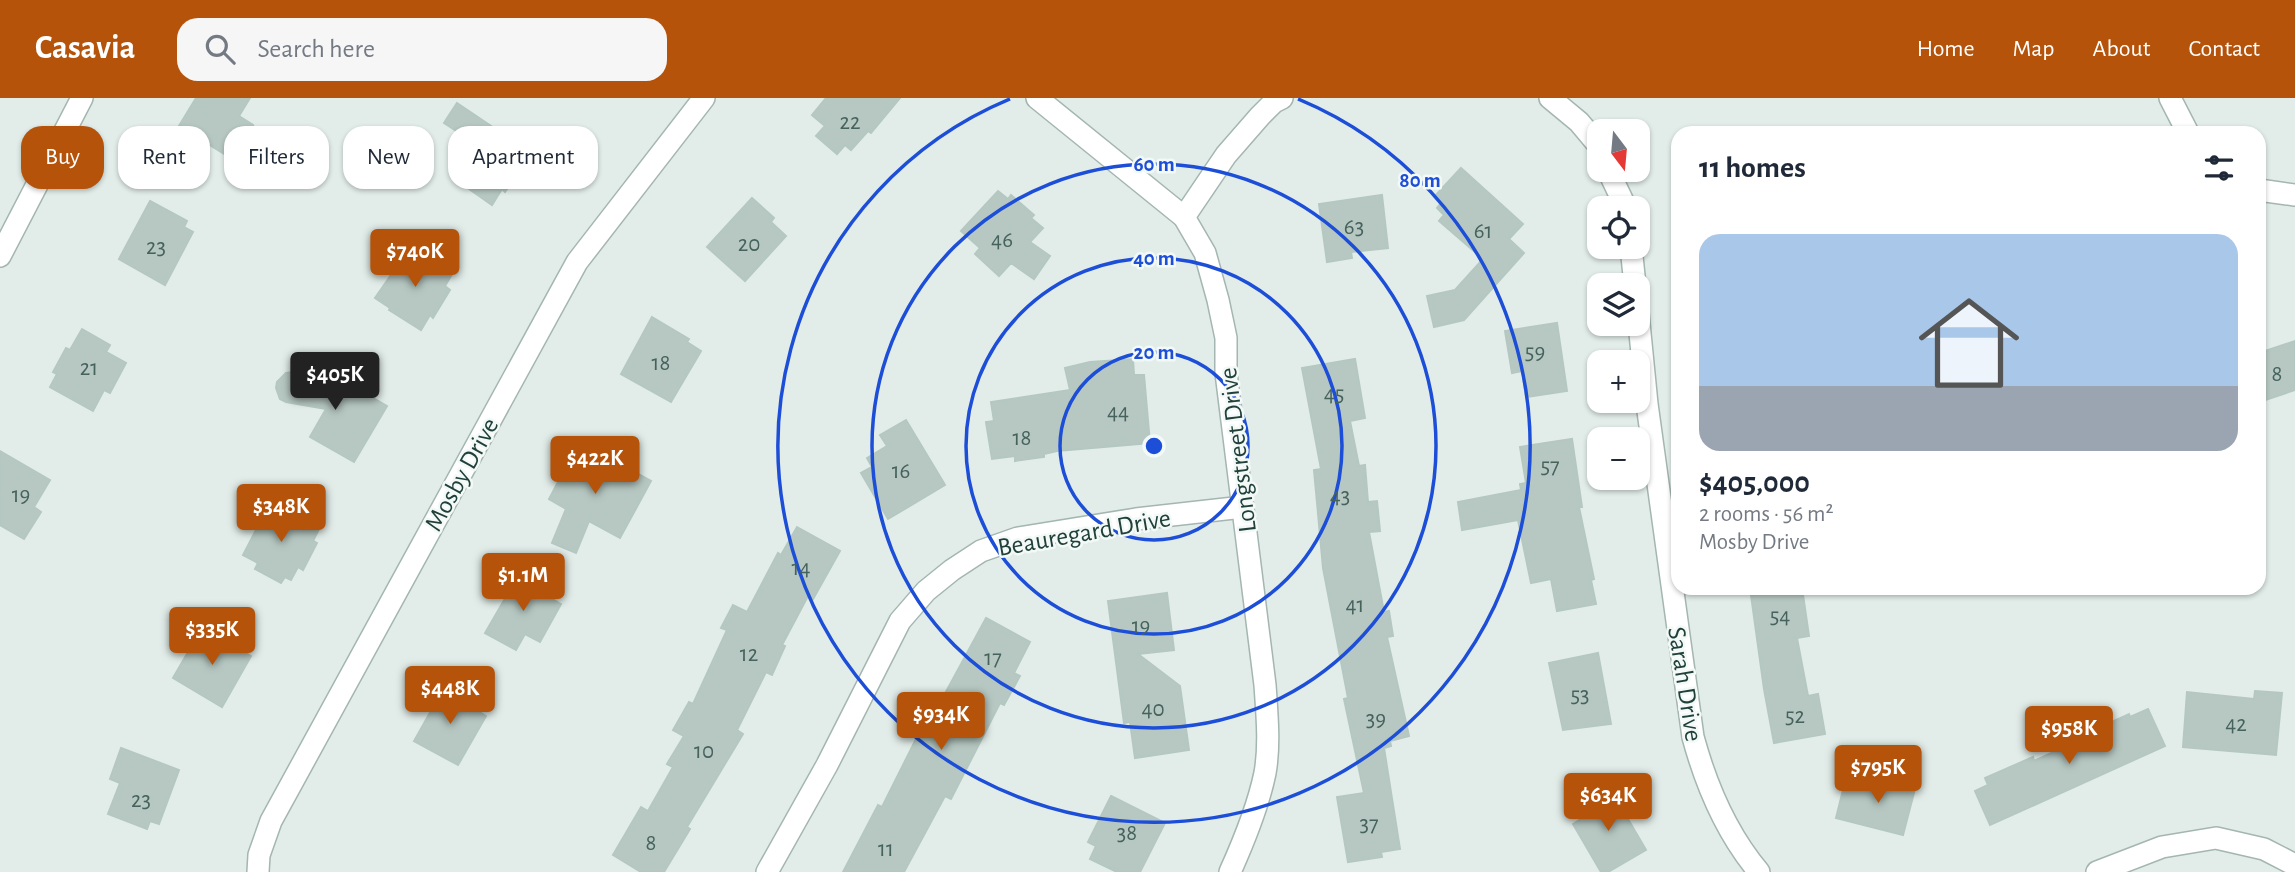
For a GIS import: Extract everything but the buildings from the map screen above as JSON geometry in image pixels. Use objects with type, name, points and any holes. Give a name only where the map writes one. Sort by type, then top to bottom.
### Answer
[{"type":"street","points":[[0,256],[82,98]]},
{"type":"street","name":"Mosby Drive","points":[[258,872],[259,855],[271,821],[577,262],[704,98]]},
{"type":"street","name":"Longstreet Drive","points":[[1037,98],[1184,216],[1205,253],[1226,338],[1226,373],[1268,728],[1265,773],[1244,841],[1230,872]]},
{"type":"street","points":[[1184,216],[1226,155],[1260,116],[1282,98]]},
{"type":"street","points":[[2170,98],[2184,126]]},
{"type":"street","points":[[1554,99],[1587,132]]},
{"type":"street","points":[[2266,191],[2295,195]]},
{"type":"street","name":"Sarah Drive","points":[[1640,336],[1671,578]]},
{"type":"street","name":"Beauregard Drive","points":[[767,872],[827,765],[900,621],[926,591],[951,570],[981,551],[1018,538],[1136,519],[1243,507]]},
{"type":"street","name":"Sarah Drive","points":[[1673,595],[1693,737],[1701,768],[1728,827],[1759,872]]},
{"type":"street","points":[[2097,872],[2162,847],[2216,838],[2264,849],[2295,865]]}]
